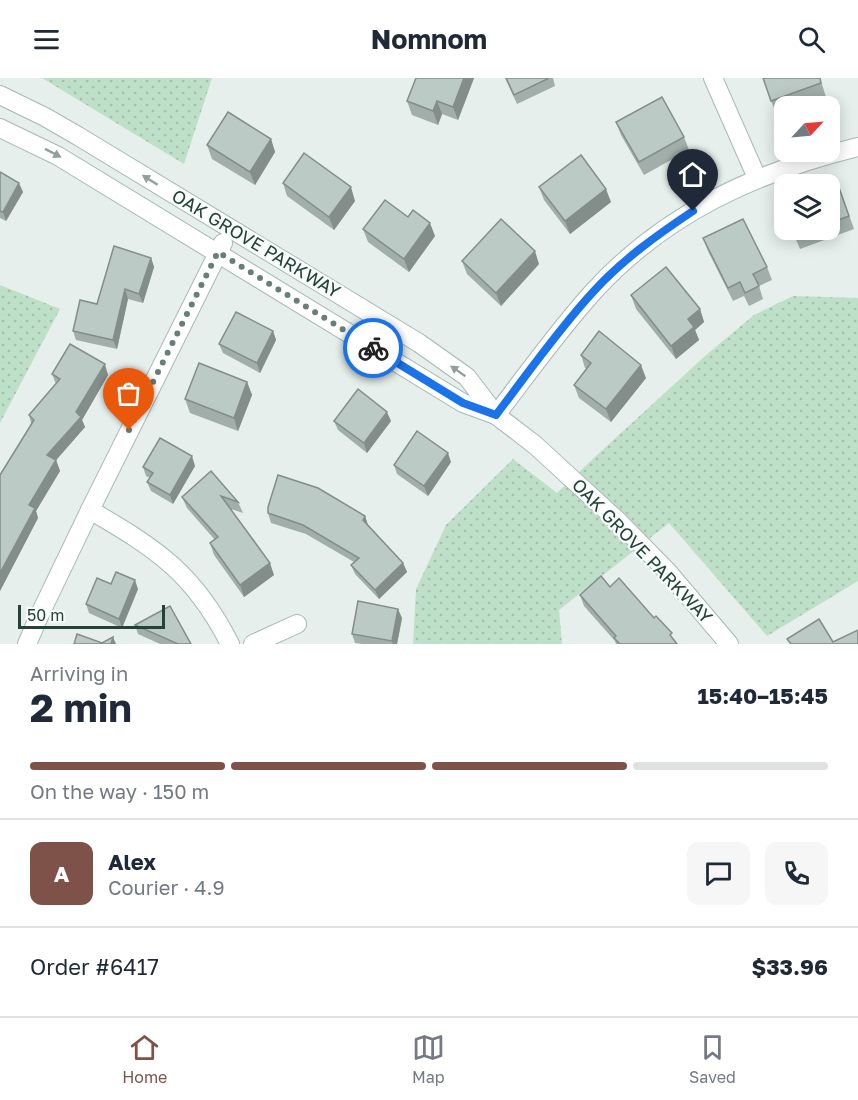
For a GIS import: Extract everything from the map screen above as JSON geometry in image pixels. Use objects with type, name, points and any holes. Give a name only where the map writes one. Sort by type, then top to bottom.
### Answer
[{"type":"street","points":[[713,78],[757,178]]},
{"type":"street","name":"OAK GROVE PARKWAY","points":[[0,95],[62,126],[231,228],[418,342],[467,377],[496,415],[535,445],[619,522],[668,572],[729,644]]},
{"type":"street","name":"OAK GROVE PARKWAY","points":[[0,128],[58,156],[463,403],[496,415]]},
{"type":"street","points":[[496,415],[594,290],[655,237],[693,211],[757,178],[811,159],[858,147]]},
{"type":"street","points":[[27,644],[90,510],[231,228]]},
{"type":"street","points":[[90,510],[159,552],[185,576],[204,600],[230,644]]},
{"type":"street","points":[[252,644],[297,624]]},
{"type":"green space","points":[[42,78],[212,78],[184,164]]},
{"type":"green space","points":[[0,285],[60,309],[0,423]]},
{"type":"green space","points":[[793,296],[858,298],[858,581],[767,636],[669,523],[559,610],[562,644],[413,644],[416,589],[446,525],[513,459],[557,493],[705,356],[754,315]]},
{"type":"building","points":[[416,78],[464,78],[453,107],[437,101],[433,111],[407,101]]},
{"type":"building","points":[[506,78],[549,78],[514,95]]},
{"type":"building","points":[[763,78],[820,78],[821,83],[785,96],[774,96],[774,100],[771,101]]},
{"type":"building","points":[[662,97],[684,137],[639,162],[616,122]]},
{"type":"building","points":[[228,112],[271,139],[250,172],[207,145]]},
{"type":"building","points":[[304,153],[351,187],[329,217],[283,183]]},
{"type":"building","points":[[581,155],[606,189],[565,221],[539,187]]},
{"type":"building","points":[[0,172],[19,183],[3,212],[0,211]]},
{"type":"building","points":[[840,190],[849,216],[840,219]]},
{"type":"building","points":[[385,200],[408,217],[413,210],[430,223],[404,259],[363,229]]},
{"type":"building","points":[[501,219],[535,251],[496,293],[462,261]]},
{"type":"building","points":[[743,219],[767,267],[753,274],[759,286],[745,293],[740,282],[728,288],[703,238]]},
{"type":"building","points":[[114,246],[151,258],[139,294],[125,289],[113,340],[73,331],[80,300],[97,304]]},
{"type":"building","points":[[666,267],[700,309],[688,319],[694,327],[671,346],[631,295]]},
{"type":"building","points":[[236,312],[273,331],[257,363],[219,344]]},
{"type":"building","points":[[599,331],[641,365],[606,409],[574,385],[591,363],[581,355]]},
{"type":"building","points":[[70,344],[105,364],[76,412],[81,417],[47,455],[56,460],[29,505],[35,508],[0,573],[0,475],[34,420],[29,415],[60,379],[52,374]]},
{"type":"building","points":[[199,363],[247,382],[234,418],[185,399]]},
{"type":"building","points":[[358,389],[387,412],[364,443],[334,421]]},
{"type":"building","points":[[417,431],[448,453],[424,486],[394,465]]},
{"type":"building","points":[[160,438],[192,456],[170,495],[147,482],[153,473],[143,467]]},
{"type":"building","points":[[211,471],[238,502],[221,496],[270,563],[240,585],[210,543],[218,537],[182,497]]},
{"type":"building","points":[[278,475],[318,488],[365,516],[363,520],[403,563],[375,590],[351,565],[359,558],[303,525],[268,513]]},
{"type":"building","points":[[116,572],[135,580],[119,619],[86,604],[97,578],[111,584]]},
{"type":"building","points":[[601,576],[610,587],[619,578],[654,618],[656,616],[672,633],[670,635],[677,644],[620,644],[614,638],[616,636],[580,595]]},
{"type":"building","points":[[358,601],[398,609],[392,641],[352,634]]},
{"type":"building","points":[[170,606],[191,644],[178,644],[135,625]]},
{"type":"building","points":[[819,619],[833,642],[858,630],[858,644],[791,644],[787,639]]},
{"type":"building","points":[[77,634],[102,643],[113,637],[111,644],[74,644]]},
{"type":"way so far","points":[[129,430],[218,252],[373,348]]},
{"type":"route","points":[[373,348],[463,403],[496,415],[594,290],[655,237],[693,211]]}]
